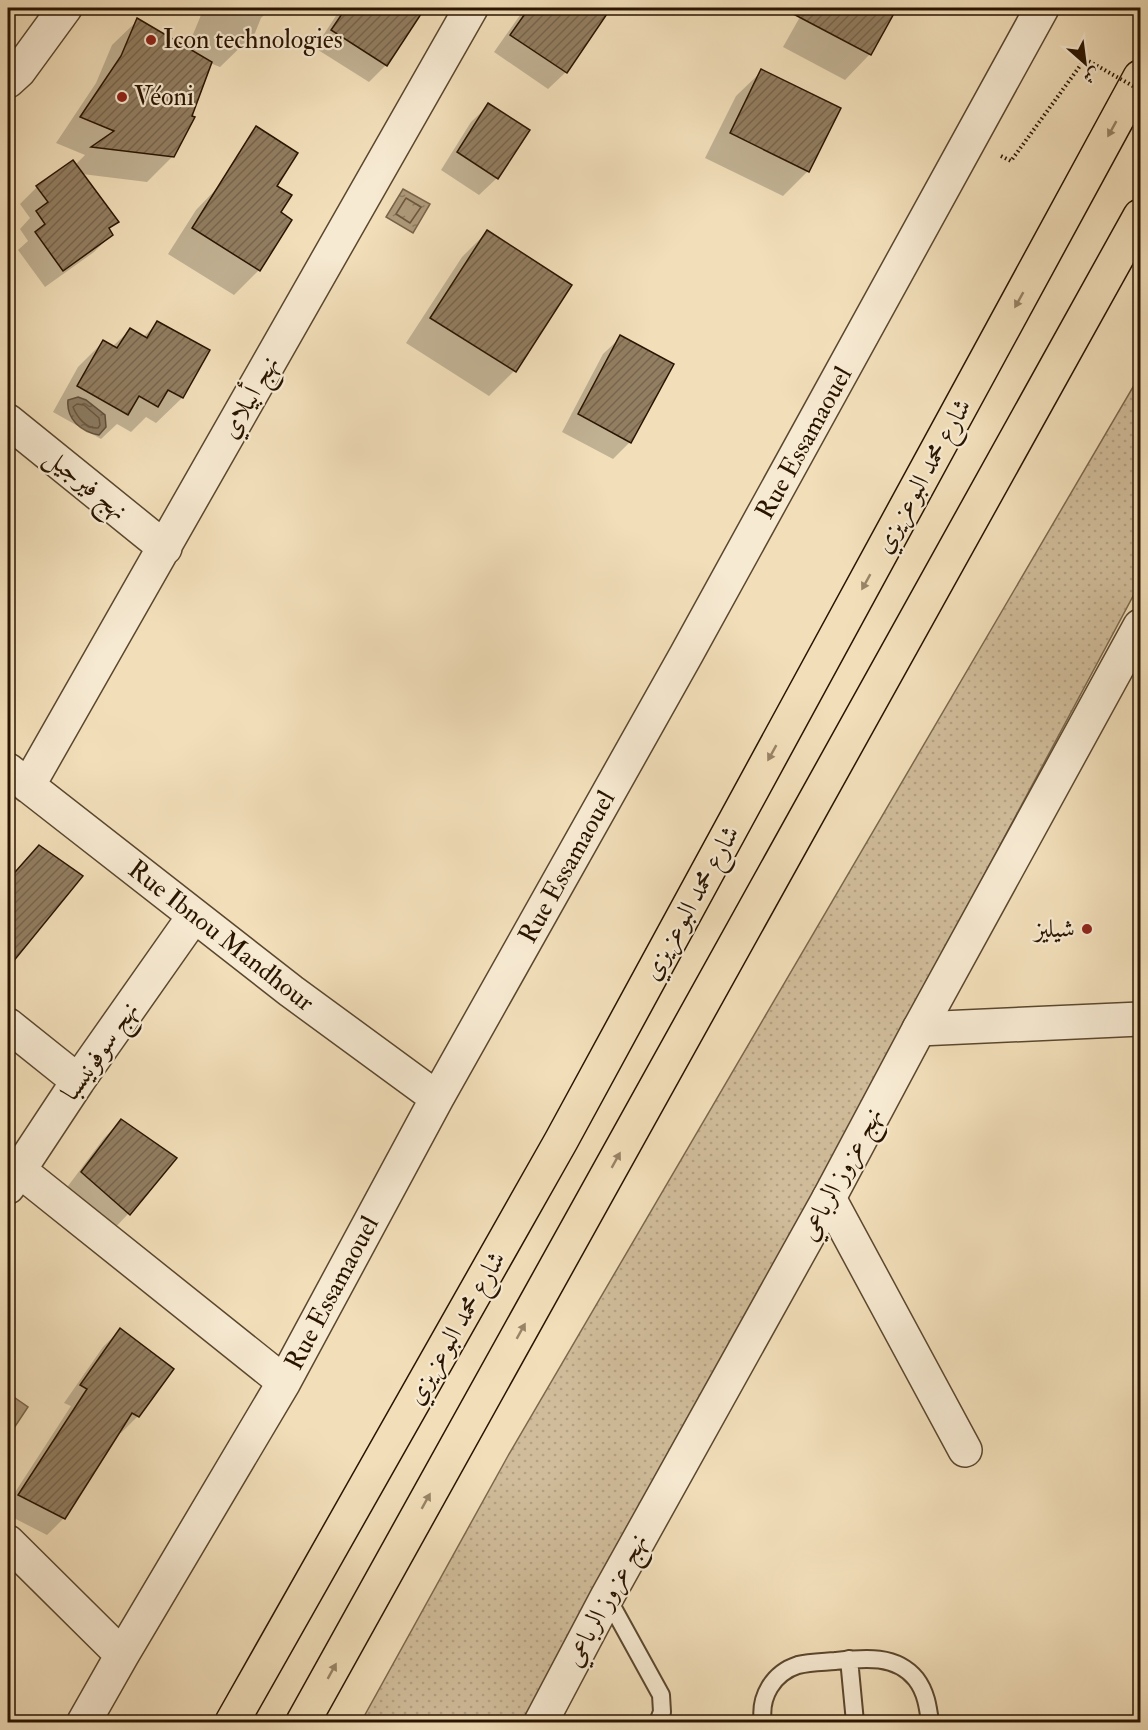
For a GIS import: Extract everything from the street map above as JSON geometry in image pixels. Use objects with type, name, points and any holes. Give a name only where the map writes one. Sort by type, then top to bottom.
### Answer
[{"type":"highway","name":"شارع محمد البوعزيزي","points":[[232,1722],[561,1141],[1140,77]]},
{"type":"highway","points":[[303,1722],[1140,216]]},
{"type":"highway","points":[[1088,313],[1140,264]]},
{"type":"street","points":[[12,72],[65,8]]},
{"type":"street","name":"نهج أبيلاي","points":[[18,778],[165,548],[471,8]]},
{"type":"street","name":"Rue Essamaouel","points":[[84,1722],[284,1382],[437,1098],[686,655],[1042,8]]},
{"type":"street","name":"نهج فيرجيل","points":[[8,421],[165,548]]},
{"type":"street","name":"نهج عزوز الرباعي","points":[[541,1722],[607,1597],[829,1198],[1140,626]]},
{"type":"street","name":"Rue Ibnou Mandhour","points":[[18,778],[291,991],[437,1098]]},
{"type":"street","name":"نهج سوفونيسبا","points":[[13,1178],[194,916]]},
{"type":"street","points":[[919,1029],[1140,1019]]},
{"type":"street","points":[[8,1025],[78,1081]]},
{"type":"street","points":[[13,1178],[284,1382]]},
{"type":"street","points":[[829,1198],[965,1450]]},
{"type":"street","points":[[8,1542],[122,1655]]},
{"type":"lane","points":[[607,1597],[661,1695],[662,1712],[657,1722]]},
{"type":"lane","points":[[763,1722],[766,1693],[780,1675],[790,1668],[801,1665],[849,1659],[891,1661],[904,1669],[915,1679],[923,1692],[930,1722]]},
{"type":"lane","points":[[849,1659],[855,1722]]},
{"type":"path","points":[[1011,161],[1085,59],[1140,90]]},
{"type":"shaded area","points":[[1140,375],[1140,583],[591,1612],[521,1722],[361,1722],[509,1454]]},
{"type":"water","points":[[403,189],[430,204],[413,233],[386,217]]},
{"type":"water","points":[[78,397],[86,400],[105,415],[106,427],[99,435],[86,431],[72,419],[68,400]]},
{"type":"water","points":[[8,1393],[28,1407],[8,1437]]},
{"type":"building","points":[[346,8],[425,8],[387,66],[331,30]]},
{"type":"building","points":[[529,8],[611,8],[567,73],[510,35]]},
{"type":"building","points":[[782,8],[897,8],[871,55]]},
{"type":"building","points":[[137,18],[212,62],[192,116],[195,117],[174,157],[91,147],[114,131],[80,117],[121,56]]},
{"type":"building","points":[[761,69],[841,108],[809,172],[730,133]]},
{"type":"building","points":[[488,103],[530,130],[498,179],[457,152]]},
{"type":"building","points":[[256,126],[298,153],[277,186],[292,195],[281,212],[292,220],[260,271],[192,228]]},
{"type":"building","points":[[73,160],[119,222],[109,228],[113,235],[63,271],[35,232],[45,224],[36,211],[48,202],[36,186]]},
{"type":"building","points":[[487,230],[572,285],[516,372],[430,318]]},
{"type":"building","points":[[157,321],[210,350],[183,398],[168,390],[158,407],[139,396],[128,415],[77,386],[103,340],[117,348],[130,328],[147,338]]},
{"type":"building","points":[[620,335],[674,364],[631,443],[578,414]]},
{"type":"building","points":[[39,845],[83,876],[8,968],[8,880]]},
{"type":"building","points":[[121,1119],[177,1158],[130,1215],[81,1172]]},
{"type":"building","points":[[120,1328],[174,1369],[139,1417],[132,1413],[65,1519],[18,1495],[87,1389],[80,1385]]},
{"type":"place","name":"Icon technologies","points":[[151,40]]},
{"type":"place","name":"Véoni","points":[[122,97]]},
{"type":"place","name":"شيليز","points":[[1087,929]]}]
